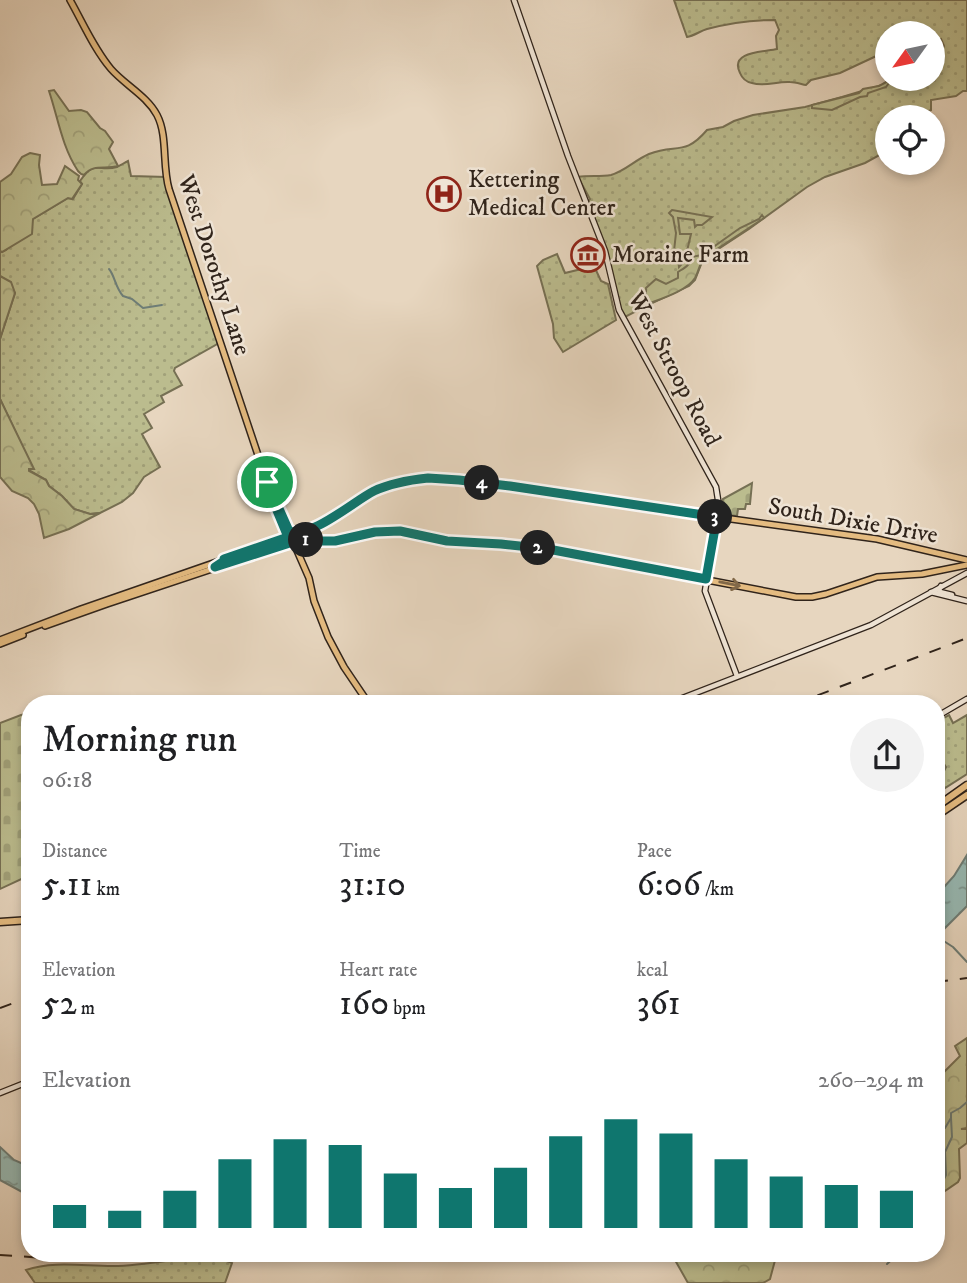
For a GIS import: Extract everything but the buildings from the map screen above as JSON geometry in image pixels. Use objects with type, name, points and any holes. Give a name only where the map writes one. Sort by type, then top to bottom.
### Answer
[{"type":"highway","points":[[945,801],[967,785]]},
{"type":"highway","points":[[945,810],[967,794]]},
{"type":"highway","points":[[0,924],[21,923]]},
{"type":"main road","name":"West Dorothy Lane","points":[[70,0],[104,61],[148,103],[159,119],[164,170],[169,189],[267,482],[269,495],[292,541],[321,622],[336,653],[363,695]]},
{"type":"main road","name":"West Stroop Road","points":[[513,0],[605,251],[617,304],[715,484],[717,517],[706,579],[706,594],[737,676]]},
{"type":"main road","name":"South Dixie Drive","points":[[303,532],[373,492],[402,482],[428,478],[510,486],[885,540],[955,557],[957,562],[964,563]]},
{"type":"main road","points":[[0,642],[219,563],[240,559],[266,545],[305,540],[335,541],[375,532],[400,531],[447,541],[548,549],[796,597],[819,599],[872,578],[922,574],[964,563],[967,573],[871,625],[690,695]]},
{"type":"main road","points":[[0,642],[51,620],[188,572],[283,545],[303,532],[305,540]]},
{"type":"main road","points":[[219,563],[232,561]]},
{"type":"main road","points":[[941,586],[940,592],[967,600]]},
{"type":"main road","points":[[930,592],[953,595]]},
{"type":"main road","points":[[930,592],[967,600]]},
{"type":"main road","points":[[945,712],[967,699]]},
{"type":"main road","points":[[0,1093],[21,1085]]},
{"type":"green space","points":[[674,0],[967,0],[967,91],[956,96],[931,100],[931,105],[875,105],[875,158],[807,187],[706,257],[695,280],[689,286],[625,317],[588,201],[590,199],[578,177],[611,175],[649,154],[686,147],[707,130],[723,127],[753,115],[805,107],[875,87],[875,91],[945,91],[945,21],[875,21],[875,57],[840,73],[811,80],[806,85],[790,82],[757,84],[744,80],[740,73],[739,60],[743,57],[777,49],[776,36],[779,30],[775,20],[724,25],[687,37]]},
{"type":"green space","points":[[875,87],[875,91],[867,96],[832,110],[812,108],[812,105],[859,93],[863,89]]},
{"type":"green space","points":[[54,90],[69,111],[87,112],[105,131],[113,142],[109,149],[118,166],[96,168],[84,175],[78,171],[61,132],[49,91]]},
{"type":"green space","points":[[30,153],[40,155],[42,185],[57,184],[65,166],[79,176],[78,180],[82,184],[72,199],[68,198],[33,219],[32,234],[2,252],[0,182],[11,174],[22,157]]},
{"type":"green space","points":[[128,161],[131,176],[166,177],[219,343],[175,368],[182,385],[161,396],[164,402],[144,414],[152,428],[142,434],[160,467],[144,477],[133,493],[122,502],[100,513],[90,514],[74,509],[46,480],[29,470],[33,469],[0,399],[0,339],[15,293],[0,276],[0,251],[6,250],[33,219],[68,198],[73,199],[82,184],[80,181],[89,170],[117,167]]},
{"type":"green space","points":[[672,210],[712,217],[695,227],[694,220],[678,218],[680,234],[691,234],[687,251],[689,256],[679,267],[674,251],[676,233],[673,217],[669,213]]},
{"type":"green space","points":[[762,215],[764,218],[705,257],[695,278],[686,287],[639,309],[634,309],[639,307],[646,288],[656,279],[666,284],[678,278],[678,272],[688,264],[691,257],[702,255]]},
{"type":"green space","points":[[557,254],[565,273],[594,266],[601,281],[608,284],[616,320],[563,352],[554,338],[553,324],[537,266]]},
{"type":"green space","points":[[0,276],[11,282],[15,293],[0,339]]},
{"type":"green space","points":[[0,399],[34,469],[29,471],[46,480],[74,509],[90,514],[100,513],[44,538],[34,504],[28,498],[12,491],[0,477]]},
{"type":"green space","points":[[752,483],[750,504],[746,504],[745,509],[738,509],[737,516],[719,514],[723,499]]},
{"type":"green space","points":[[21,715],[21,879],[0,889],[0,723]]},
{"type":"green space","points":[[949,715],[953,723],[967,715],[967,774],[945,788],[946,767],[945,717]]},
{"type":"green space","points":[[967,1038],[967,1128],[961,1129],[967,1129],[967,1143],[959,1149],[960,1178],[945,1191],[945,1071],[960,1056],[955,1046]]},
{"type":"green space","points":[[676,1262],[775,1262],[770,1279],[763,1283],[688,1283]]},
{"type":"green space","points":[[232,1263],[225,1283],[35,1283],[26,1270],[60,1265]]},
{"type":"water","points":[[967,855],[967,906],[945,928],[945,886]]},
{"type":"water","points":[[0,1147],[21,1163],[21,1191],[0,1180]]},
{"type":"waterway","points":[[109,269],[123,296],[143,308],[162,305]]},
{"type":"waterway","points":[[945,942],[967,962]]},
{"type":"waterway","points":[[945,1128],[951,1113],[967,1102]]},
{"type":"waterway","points":[[945,1152],[952,1137],[951,1118]]},
{"type":"waterway","points":[[945,1152],[945,1177]]},
{"type":"railway","points":[[818,695],[967,638]]},
{"type":"railway","points":[[945,981],[967,978]]},
{"type":"railway","points":[[0,1008],[21,1000]]},
{"type":"railway","points":[[0,1255],[21,1256]]},
{"type":"place","name":"Kettering Medical Center","points":[[444,194]]},
{"type":"place","name":"Moraine Farm","points":[[588,255]]},
{"type":"route","points":[[428,478],[510,486],[717,517],[706,579],[548,549],[447,541],[400,531],[375,532],[335,541],[296,541],[215,567],[224,559],[288,537],[269,495],[267,482],[289,531],[294,533],[312,528],[382,488],[428,478]]}]
